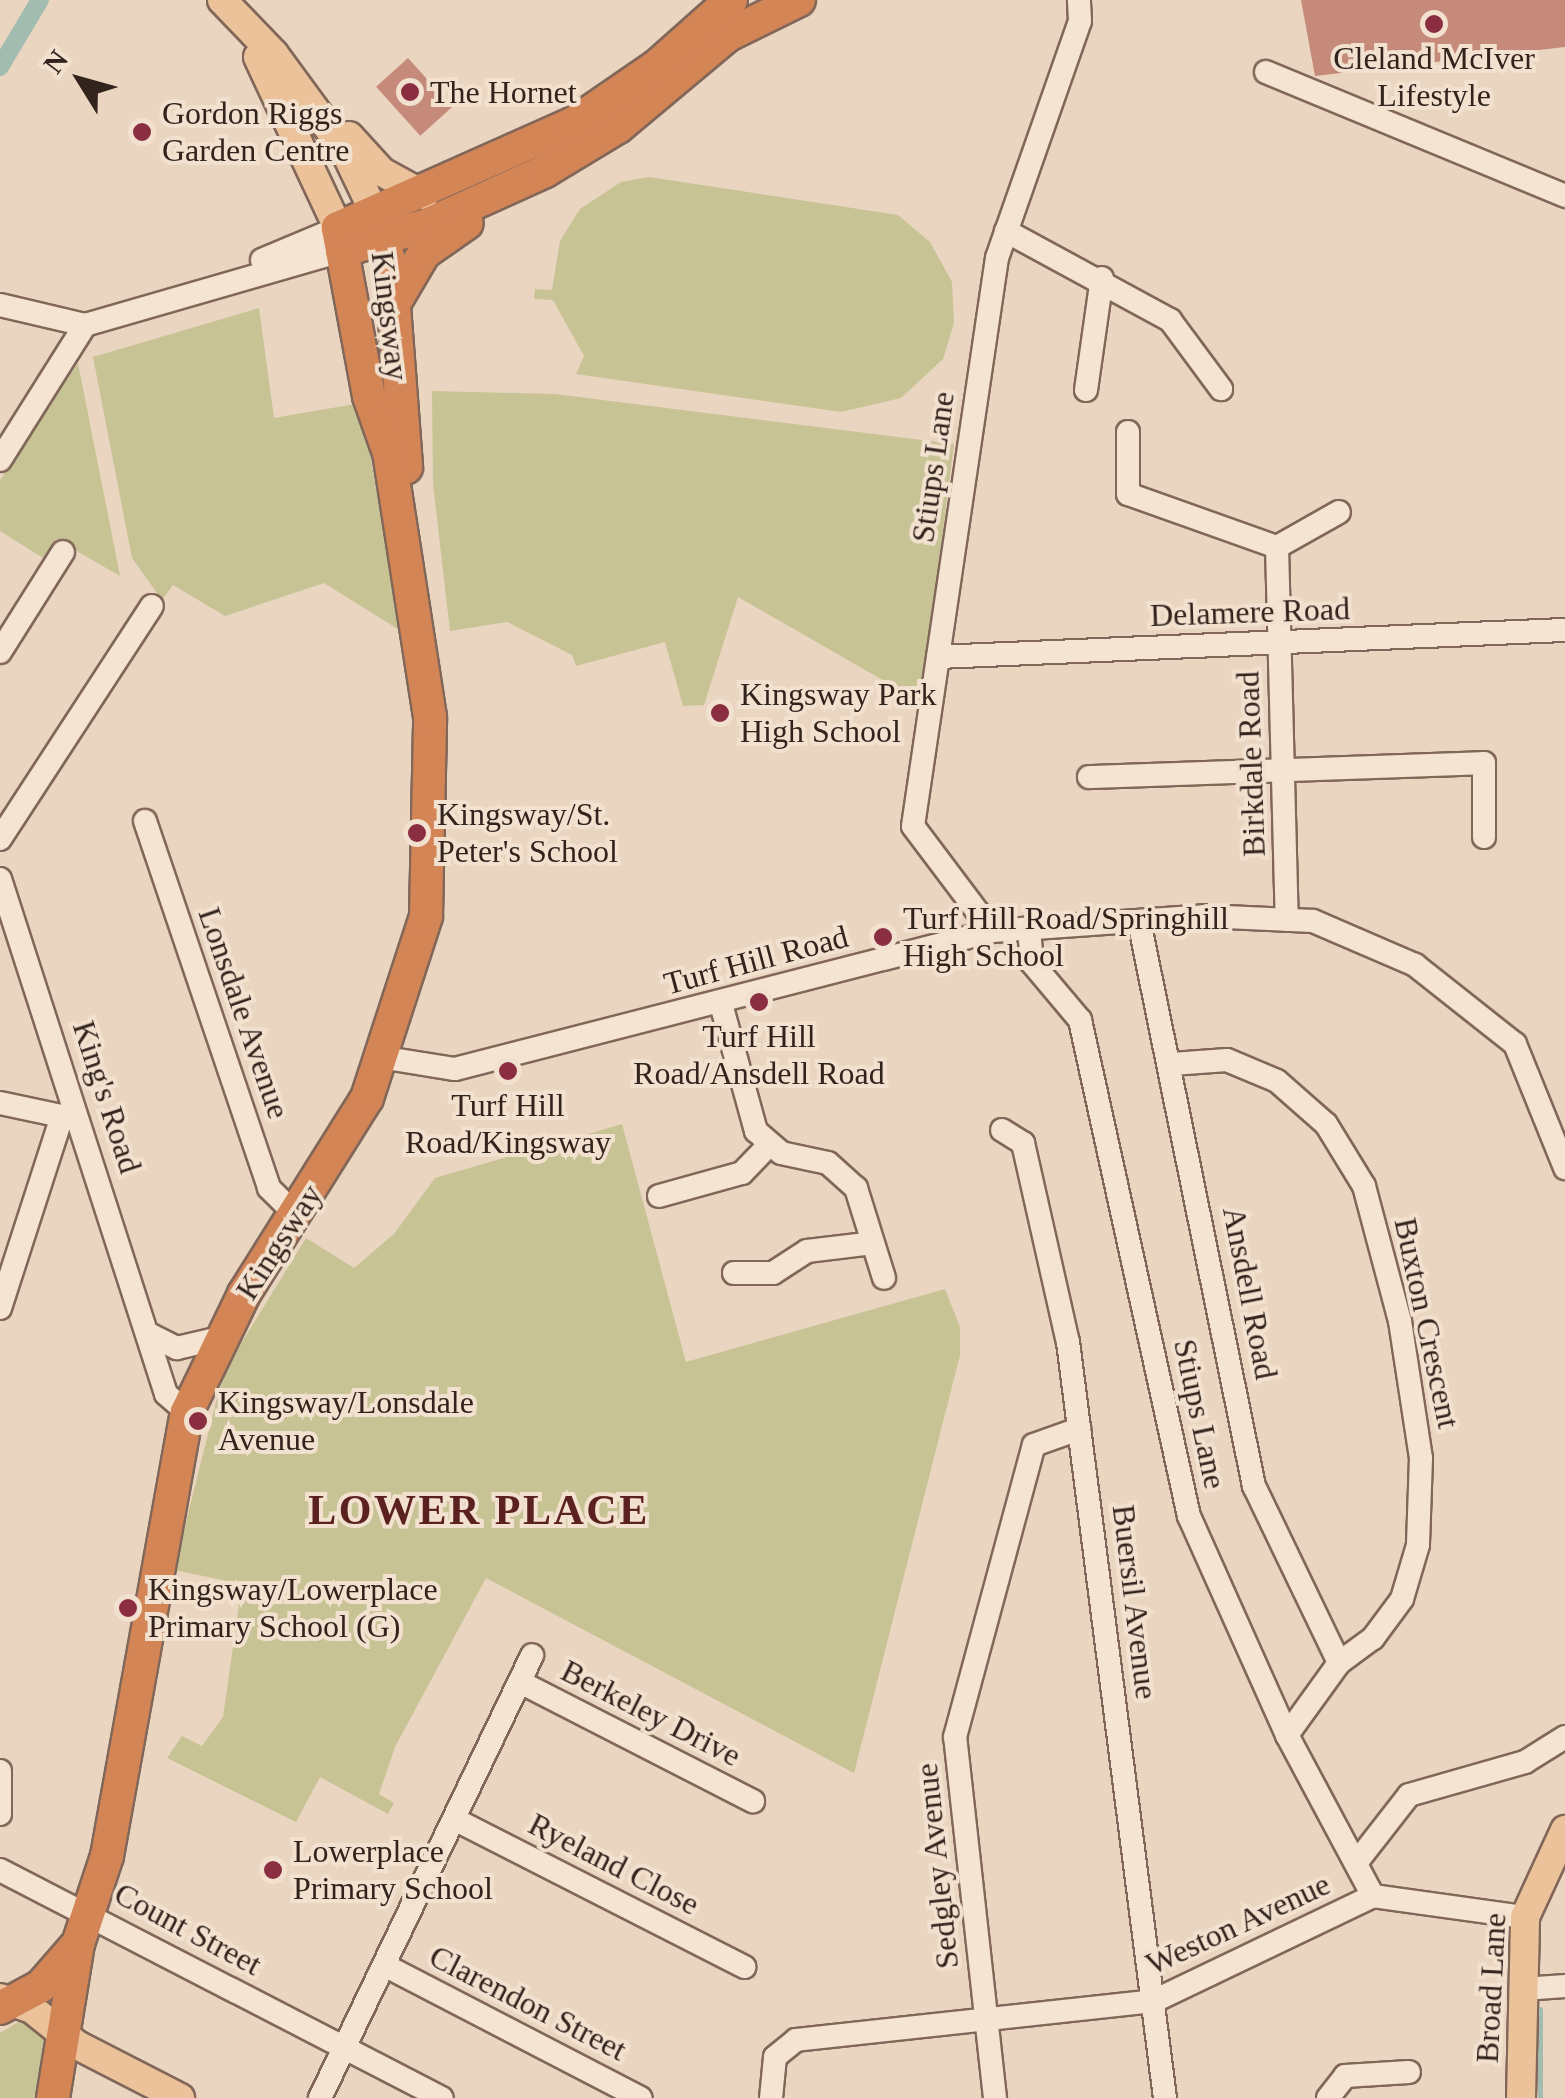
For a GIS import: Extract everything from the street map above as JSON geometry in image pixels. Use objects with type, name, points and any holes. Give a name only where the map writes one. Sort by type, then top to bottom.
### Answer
[{"type":"highway","points":[[358,233],[424,196],[574,123],[657,66],[731,0]]},
{"type":"highway","points":[[395,302],[436,242],[618,127],[728,35],[799,0]]},
{"type":"highway","points":[[358,233],[545,171]]},
{"type":"highway","name":"Kingsway","points":[[358,233],[395,302],[406,464],[402,542]]},
{"type":"highway","name":"Kingsway","points":[[54,2098],[187,1412],[220,1338],[297,1216],[386,1058],[426,916],[435,776],[389,453],[368,396],[358,233]]},
{"type":"highway","points":[[4,2002],[41,1986],[85,1929]]},
{"type":"main road","name":"Kingsway","points":[[229,8],[274,54],[331,132],[352,190],[358,233]]},
{"type":"main road","name":"Kingsway","points":[[229,8],[358,233]]},
{"type":"main road","points":[[274,54],[382,172],[424,196]]},
{"type":"main road","name":"Broad Lane","points":[[1520,2098],[1526,1917],[1565,1830]]},
{"type":"main road","points":[[4,2002],[66,2032],[77,2045],[180,2098]]},
{"type":"street","name":"Stiups Lane","points":[[992,931],[914,826],[1006,231],[1080,21],[1079,0]]},
{"type":"street","points":[[1266,72],[1565,196]]},
{"type":"street","points":[[1006,231],[1102,278],[1170,320],[1222,389]]},
{"type":"street","points":[[0,306],[85,325],[358,233]]},
{"type":"street","points":[[1086,390],[1102,278]]},
{"type":"street","points":[[0,460],[85,325]]},
{"type":"street","points":[[1128,432],[1128,494],[1278,546],[1339,512]]},
{"type":"street","name":"Birkdale Road","points":[[1278,546],[1287,920]]},
{"type":"street","points":[[0,652],[63,552]]},
{"type":"street","points":[[0,839],[152,606]]},
{"type":"street","name":"Delamere Road","points":[[938,656],[1280,645],[1565,630]]},
{"type":"street","points":[[1089,777],[1284,774],[1484,763],[1484,837]]},
{"type":"street","name":"Lonsdale Avenue","points":[[145,821],[269,1188],[297,1216]]},
{"type":"street","name":"King's Road","points":[[0,880],[72,1119],[151,1335],[166,1394],[187,1412]]},
{"type":"street","name":"Turf Hill Road","points":[[386,1058],[455,1069],[721,1004],[992,931],[1139,921],[1313,921],[1415,965],[1514,1044],[1562,1141],[1565,1168]]},
{"type":"street","name":"Ansdell Road","points":[[1139,921],[1172,1064],[1254,1486],[1340,1663]]},
{"type":"street","name":"Stiups Lane","points":[[1029,928],[1032,963],[1080,1020],[1189,1516],[1287,1735],[1373,1896]]},
{"type":"street","points":[[721,1004],[756,1132],[768,1146],[828,1163],[856,1188],[884,1278]]},
{"type":"street","name":"Buxton Crescent","points":[[1172,1064],[1227,1060],[1277,1081],[1326,1124],[1364,1186],[1400,1321],[1421,1458],[1418,1545],[1402,1599],[1372,1638],[1340,1663],[1287,1735]]},
{"type":"street","points":[[0,1103],[72,1119],[0,1308]]},
{"type":"street","name":"Buersil Avenue","points":[[1002,1130],[1023,1144],[1080,1429],[1164,2098]]},
{"type":"street","points":[[660,1196],[684,1178],[742,1173],[768,1146]]},
{"type":"street","points":[[734,1273],[773,1274],[807,1251],[873,1243]]},
{"type":"street","points":[[151,1335],[177,1348],[220,1338]]},
{"type":"street","name":"Sedgley Avenue","points":[[995,2098],[955,1737],[1034,1445],[1080,1429]]},
{"type":"street","points":[[320,2098],[532,1655]]},
{"type":"street","name":"Berkeley Drive","points":[[520,1682],[753,1802]]},
{"type":"street","points":[[1356,1863],[1409,1794],[1525,1762],[1565,1737]]},
{"type":"street","points":[[0,1772],[0,1814]]},
{"type":"street","name":"Ryeland Close","points":[[454,1819],[744,1968]]},
{"type":"street","name":"Count Street","points":[[0,1870],[85,1929],[344,2048],[442,2098]]},
{"type":"street","name":"Weston Avenue","points":[[771,2098],[774,2057],[796,2040],[1154,2001],[1373,1896],[1526,1917]]},
{"type":"street","name":"Clarendon Street","points":[[384,1965],[626,2095]]},
{"type":"street","points":[[1522,1989],[1565,1986]]},
{"type":"street","points":[[1328,2098],[1346,2076],[1409,2072]]},
{"type":"shaded area","points":[[649,177],[898,215],[930,242],[952,282],[954,323],[943,359],[901,398],[841,412],[576,374],[584,356],[553,300],[534,299],[535,289],[552,290],[560,241],[580,209],[621,182]]},
{"type":"shaded area","points":[[259,308],[274,418],[361,403],[401,631],[324,583],[225,616],[173,585],[162,600],[132,558],[93,357]]},
{"type":"shaded area","points":[[78,363],[120,576],[56,539],[43,558],[0,531],[0,480]]},
{"type":"shaded area","points":[[432,391],[555,394],[954,444],[921,702],[738,597],[704,705],[683,706],[665,642],[576,666],[572,655],[507,622],[450,631],[433,484]]},
{"type":"shaded area","points":[[622,1124],[686,1362],[945,1289],[960,1327],[960,1355],[854,1773],[486,1578],[395,1747],[379,1794],[394,1803],[388,1814],[320,1777],[296,1822],[167,1758],[182,1736],[202,1746],[223,1717],[242,1584],[174,1570],[216,1402],[229,1363],[306,1238],[354,1268],[394,1234],[435,1178]]},
{"type":"shaded area","points":[[25,2018],[51,2031],[43,2098],[0,2098],[0,2033]]},
{"type":"building","name":"Cleland McIver Lifestyle","points":[[1301,0],[1565,0],[1565,47],[1315,76]]},
{"type":"building","name":"The Hornet","points":[[408,58],[452,107],[420,136],[376,87]]},
{"type":"waterway","points":[[0,67],[40,0]]},
{"type":"waterway","points":[[1540,2009],[1540,2098]]},
{"type":"place","name":"Cleland McIver Lifestyle","points":[[1434,24]]},
{"type":"place","name":"The Hornet","points":[[410,92]]},
{"type":"place","name":"Gordon Riggs Garden Centre","points":[[142,132]]},
{"type":"place","name":"Kingsway Park High School","points":[[720,713]]},
{"type":"place","name":"Kingsway/St. Peter's School","points":[[417,833]]},
{"type":"place","name":"Turf Hill Road/Springhill High School","points":[[883,937]]},
{"type":"place","name":"Turf Hill Road/Ansdell Road","points":[[759,1002]]},
{"type":"place","name":"Turf Hill Road/Kingsway","points":[[508,1071]]},
{"type":"place","name":"Kingsway/Lonsdale Avenue","points":[[198,1421]]},
{"type":"place","name":"Kingsway/Lowerplace Primary School (G)","points":[[128,1608]]},
{"type":"place","name":"Lowerplace Primary School","points":[[273,1870]]},
{"type":"district","name":"LOWER PLACE","points":[[479,1510]]}]
